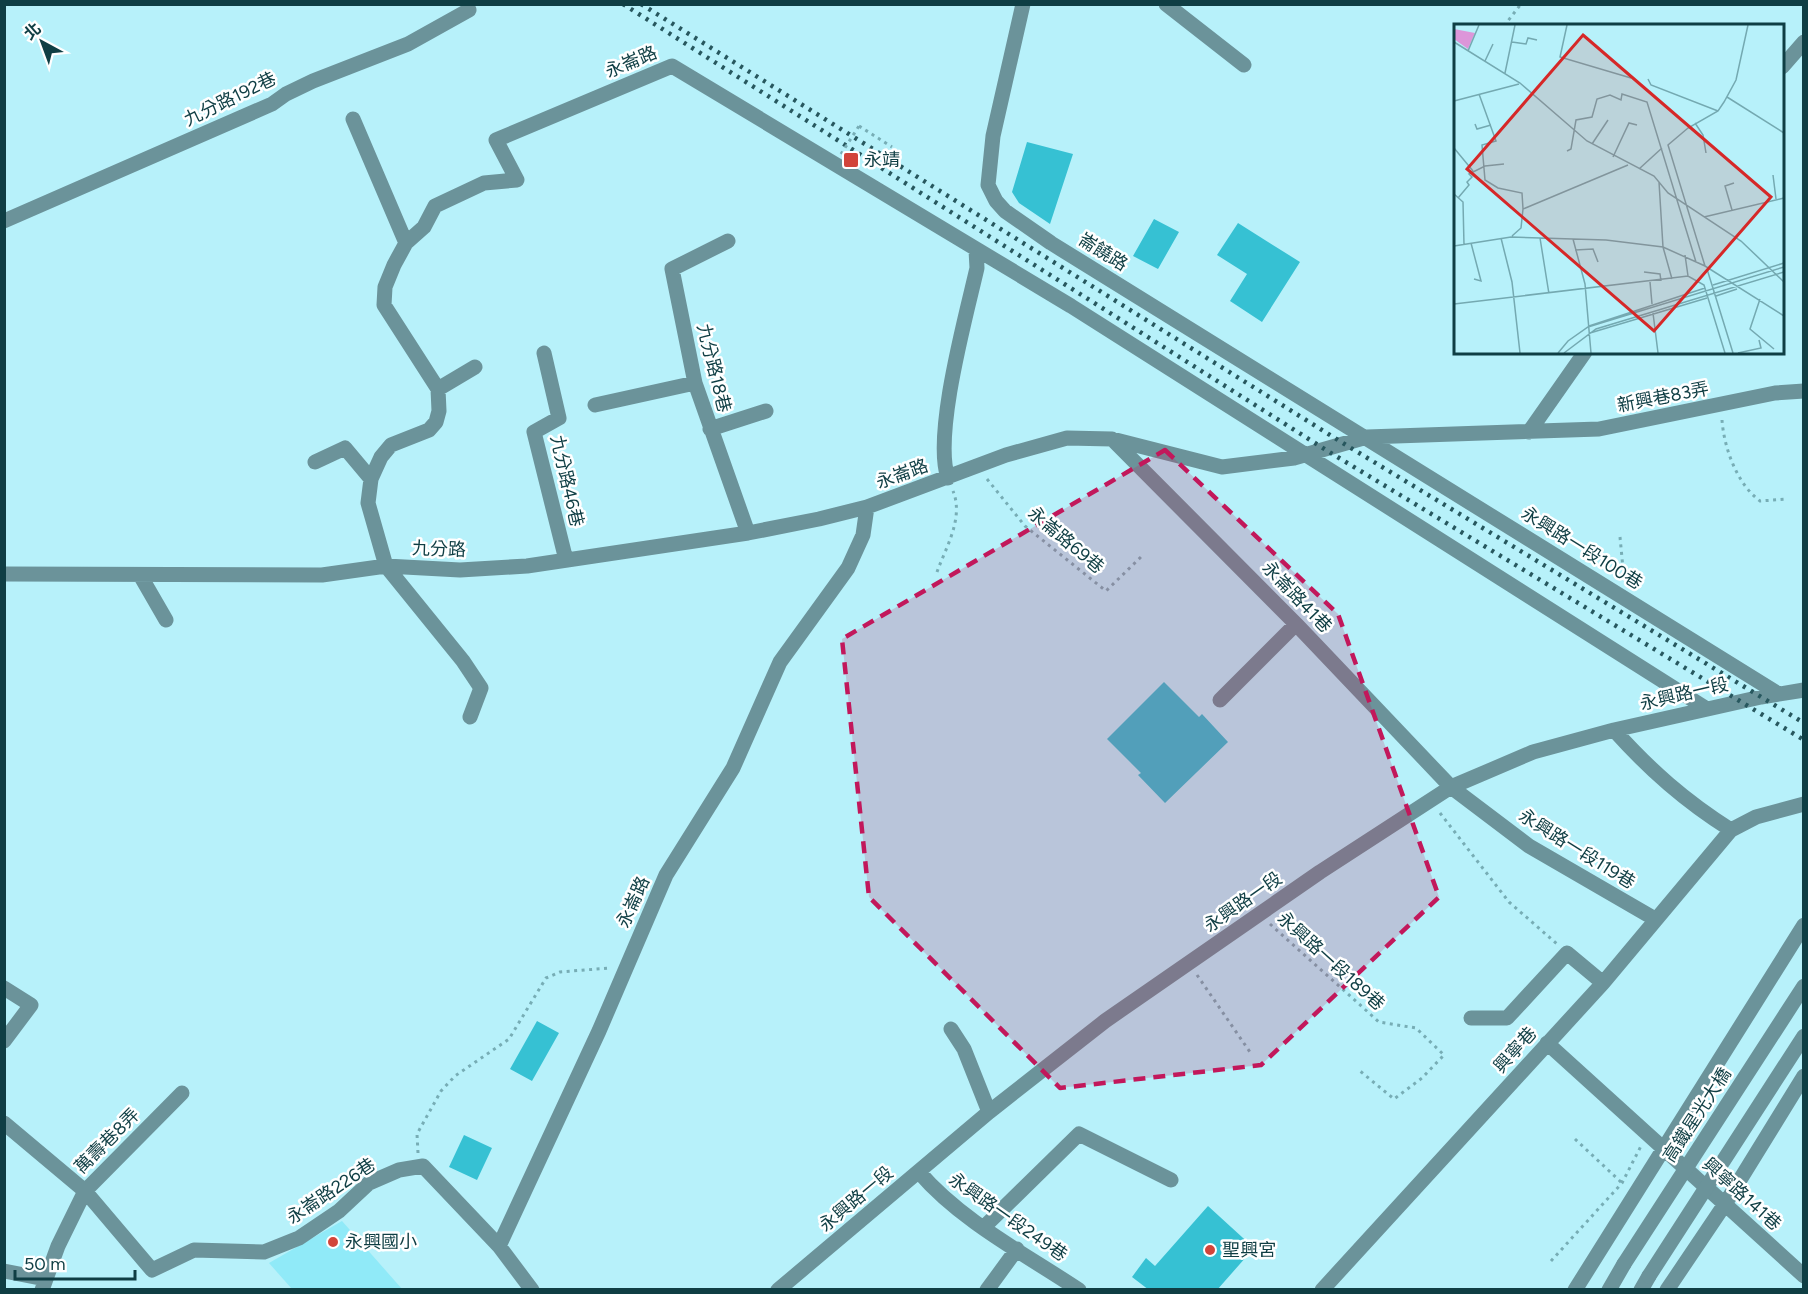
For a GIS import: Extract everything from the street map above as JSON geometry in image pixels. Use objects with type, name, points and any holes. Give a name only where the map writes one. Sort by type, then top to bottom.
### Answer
[{"type":"street","name":"崙饒路","points":[[1023,4],[993,136],[988,185],[996,201],[1005,212],[1051,243],[1367,437]]},
{"type":"street","points":[[1166,4],[1244,65]]},
{"type":"street","name":"九分路192巷","points":[[4,221],[272,104],[286,94],[349,65],[408,44],[440,24],[469,10]]},
{"type":"street","points":[[1784,65],[1803,42]]},
{"type":"street","name":"永崙路","points":[[406,243],[424,227],[435,206],[484,183],[517,180],[496,140],[672,66],[976,250],[977,268],[950,389],[944,465],[948,478],[867,507],[863,535],[848,568],[780,662],[733,768],[666,875],[599,1031],[498,1246]]},
{"type":"street","points":[[353,119],[406,243],[385,287],[384,305],[438,389],[440,411],[436,422],[429,430],[391,446],[381,457],[371,479],[368,503],[386,566],[463,661],[481,688],[470,717]]},
{"type":"street","name":"九分路18巷","points":[[728,241],[672,269],[695,383],[748,533]]},
{"type":"street","points":[[976,250],[1071,306],[1707,709]]},
{"type":"street","name":"九分路46巷","points":[[544,353],[559,418],[534,432],[566,560]]},
{"type":"street","points":[[1529,432],[1584,354]]},
{"type":"street","points":[[438,389],[475,367]]},
{"type":"street","points":[[596,405],[695,383]]},
{"type":"street","name":"新興巷83弄","points":[[948,478],[1006,455],[1067,438],[1112,439],[1222,467],[1304,454],[1346,445],[1367,437],[1599,429],[1803,391]]},
{"type":"street","points":[[710,429],[766,411]]},
{"type":"street","name":"永興路一段100巷","points":[[1367,437],[1777,693]]},
{"type":"street","name":"永崙路41巷","points":[[1112,439],[1296,624],[1451,787]]},
{"type":"street","points":[[315,462],[345,448],[371,479]]},
{"type":"street","name":"九分路","points":[[4,574],[322,575],[386,566],[460,570],[527,566],[748,533],[867,507]]},
{"type":"street","points":[[140,575],[166,620]]},
{"type":"street","points":[[1220,700],[1296,624]]},
{"type":"street","name":"永興路一段","points":[[778,1290],[989,1112],[1105,1022],[1259,915],[1451,787],[1533,752],[1614,730],[1777,693],[1800,693]]},
{"type":"street","points":[[1614,730],[1644,764],[1688,803],[1731,830],[1756,817],[1803,804]]},
{"type":"street","name":"永興路一段119巷","points":[[1451,787],[1529,846],[1655,919]]},
{"type":"street","name":"興寧巷","points":[[1322,1290],[1603,983],[1731,830]]},
{"type":"street","points":[[1575,1290],[1662,1147],[1803,925]]},
{"type":"street","points":[[1471,1018],[1507,1018],[1567,953],[1603,983]]},
{"type":"street","name":"高鐵星光大橋","points":[[1609,1290],[1803,986]]},
{"type":"street","points":[[4,988],[31,1005],[4,1041]]},
{"type":"street","points":[[951,1029],[964,1049],[989,1112]]},
{"type":"street","points":[[1645,1283],[1803,1036]]},
{"type":"street","name":"興寧路141巷","points":[[1547,1043],[1803,1276]]},
{"type":"street","points":[[1667,1290],[1725,1204],[1803,1076]]},
{"type":"street","name":"萬壽巷8弄","points":[[43,1285],[85,1191],[182,1093]]},
{"type":"street","points":[[4,1123],[85,1191]]},
{"type":"street","points":[[984,1227],[1079,1134],[1171,1180]]},
{"type":"street","points":[[423,1166],[498,1246],[532,1290]]},
{"type":"street","name":"永崙路226巷","points":[[85,1191],[152,1270],[194,1250],[264,1252],[298,1238],[339,1211],[369,1183],[399,1170],[423,1166]]},
{"type":"street","name":"永興路一段249巷","points":[[919,1172],[931,1187],[984,1227],[1079,1290]]},
{"type":"street","points":[[987,1290],[1017,1249]]},
{"type":"street","points":[[4,1271],[43,1285]]},
{"type":"path","points":[[1506,24],[1521,4]]},
{"type":"path","points":[[841,154],[859,126],[892,147]]},
{"type":"path","points":[[1721,405],[1723,435],[1740,478],[1750,494],[1760,501],[1788,499]]},
{"type":"path","name":"永崙路69巷","points":[[978,466],[1025,526],[1106,591],[1144,554]]},
{"type":"path","points":[[937,572],[954,528],[958,502],[948,478]]},
{"type":"path","points":[[1620,537],[1626,599]]},
{"type":"path","points":[[1430,800],[1509,902],[1567,953]]},
{"type":"path","name":"永興路一段189巷","points":[[1259,915],[1378,1022],[1416,1028],[1444,1055],[1422,1078],[1394,1099],[1360,1071]]},
{"type":"path","points":[[1189,963],[1252,1055]]},
{"type":"path","points":[[423,1166],[418,1155],[417,1134],[441,1091],[454,1076],[509,1039],[546,978],[560,972],[626,966]]},
{"type":"path","points":[[1551,1261],[1622,1183],[1648,1134]]},
{"type":"path","points":[[1575,1139],[1622,1183]]},
{"type":"highlighted area","points":[[1165,450],[1338,614],[1439,897],[1261,1065],[1060,1088],[869,897],[842,639]]},
{"type":"shaded area","name":"永興國小","points":[[342,1221],[402,1289],[292,1289],[269,1263]]},
{"type":"building","points":[[1027,142],[1073,154],[1050,224],[1019,203],[1012,192]]},
{"type":"building","points":[[1154,219],[1179,232],[1158,269],[1133,256]]},
{"type":"building","points":[[1238,223],[1300,262],[1262,322],[1230,301],[1247,274],[1217,255]]},
{"type":"building","points":[[1164,682],[1199,717],[1202,714],[1228,742],[1165,803],[1138,775],[1141,773],[1107,739]]},
{"type":"building","points":[[537,1021],[559,1033],[532,1081],[510,1069]]},
{"type":"building","points":[[464,1135],[492,1148],[477,1180],[449,1167]]},
{"type":"building","name":"聖興宮","points":[[1208,1206],[1254,1248],[1217,1290],[1149,1290],[1132,1277],[1146,1258],[1155,1266]]},
{"type":"railway","points":[[623,4],[1326,450],[1804,740]]},
{"type":"railway","points":[[641,4],[1346,445],[1804,723]]},
{"type":"place","name":"永靖","points":[[851,160]]},
{"type":"place","name":"永興國小","points":[[333,1242]]},
{"type":"place","name":"聖興宮","points":[[1210,1250]]}]
